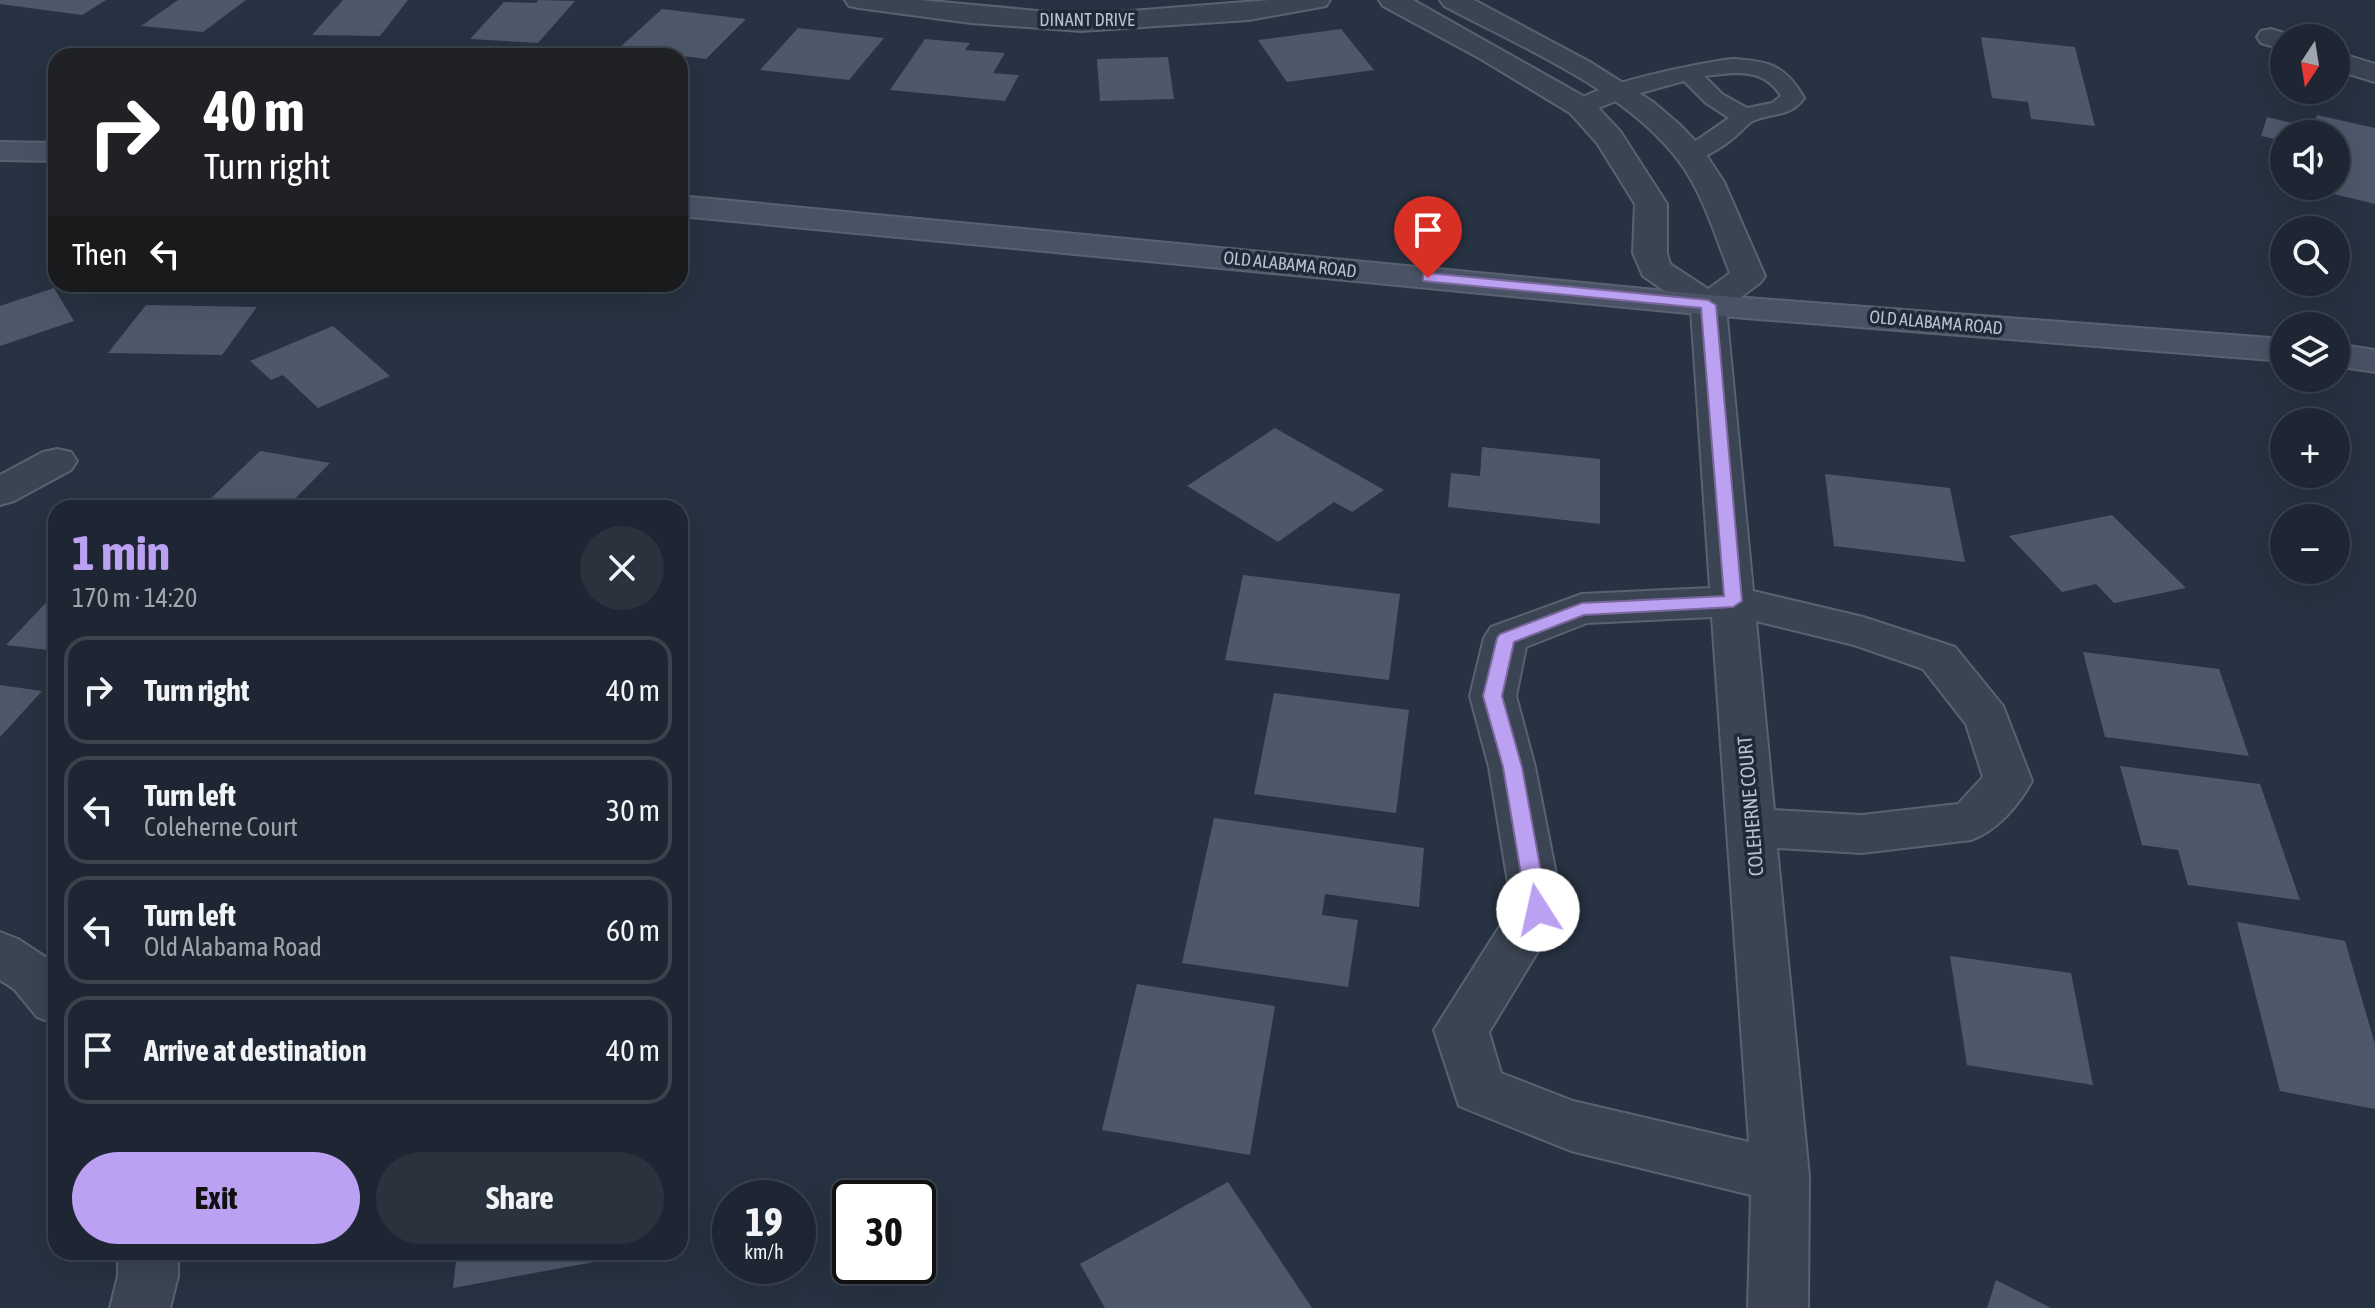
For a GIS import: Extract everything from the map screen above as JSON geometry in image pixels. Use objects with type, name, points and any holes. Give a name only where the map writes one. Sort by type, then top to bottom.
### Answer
[{"type":"main road","points":[[0,151],[48,152]]},
{"type":"main road","name":"OLD ALABAMA ROAD","points":[[688,207],[1708,305],[2270,349]]},
{"type":"main road","points":[[2350,357],[2375,361]]},
{"type":"street","name":"DINANT DRIVE","points":[[859,0],[971,15],[1081,23],[1249,12],[1316,0]]},
{"type":"street","points":[[1393,0],[1491,53],[1581,107],[1609,138],[1683,202],[1748,276],[1708,305],[1655,269],[1650,253],[1683,202],[1689,154],[1648,111],[1454,0]]},
{"type":"street","points":[[2350,65],[2375,73]]},
{"type":"street","name":"COLEHERNE COURT","points":[[1708,305],[1780,1176],[1778,1308]]},
{"type":"street","points":[[0,492],[57,461]]},
{"type":"street","points":[[1752,828],[1862,834],[1971,821],[2008,781],[1987,718],[1939,658],[1863,632],[1733,601],[1582,609],[1506,638],[1493,696],[1512,767],[1538,910],[1461,1030],[1479,1089],[1571,1126],[1780,1176]]},
{"type":"street","points":[[0,954],[32,973],[48,992]]},
{"type":"street","points":[[140,1308],[148,1276],[148,1260]]},
{"type":"lane","points":[[1581,107],[1617,92],[1705,69],[1749,67],[1776,74],[1788,84],[1793,98],[1780,108],[1744,116],[1727,132],[1689,154]]},
{"type":"lane","points":[[1690,73],[1717,104],[1744,116]]},
{"type":"building","points":[[0,0],[106,0],[82,15],[0,4]]},
{"type":"building","points":[[178,0],[246,0],[203,32],[141,26]]},
{"type":"building","points":[[343,0],[408,0],[380,36],[312,35]]},
{"type":"building","points":[[538,0],[575,1],[538,43],[470,39],[504,2],[536,3]]},
{"type":"building","points":[[662,9],[746,19],[706,59],[688,57],[688,48],[619,48]]},
{"type":"building","points":[[798,28],[884,38],[849,80],[760,70]]},
{"type":"building","points":[[1341,29],[1374,70],[1287,82],[1258,40]]},
{"type":"building","points":[[1981,37],[2075,47],[2095,126],[2031,119],[2028,102],[1992,98]]},
{"type":"building","points":[[925,39],[970,43],[965,50],[1005,53],[993,73],[1019,75],[1005,101],[890,90]]},
{"type":"building","points":[[1168,57],[1174,99],[1100,101],[1097,59]]},
{"type":"building","points":[[2317,115],[2339,120],[2316,120]]},
{"type":"building","points":[[2267,117],[2280,120],[2270,120],[2270,138],[2261,136]]},
{"type":"building","points":[[2350,122],[2375,128],[2375,204],[2350,198]]},
{"type":"building","points":[[48,290],[56,292],[74,321],[0,346],[0,306]]},
{"type":"building","points":[[146,305],[257,307],[222,355],[108,353]]},
{"type":"building","points":[[333,326],[390,376],[318,408],[283,375],[271,380],[250,361]]},
{"type":"building","points":[[1275,428],[1384,490],[1352,512],[1334,502],[1278,542],[1187,486]]},
{"type":"building","points":[[1482,447],[1600,459],[1600,524],[1448,507],[1451,473],[1480,476]]},
{"type":"building","points":[[260,451],[330,463],[294,500],[209,500]]},
{"type":"building","points":[[1825,474],[1950,488],[1965,562],[1834,546]]},
{"type":"building","points":[[2112,515],[2186,588],[2114,603],[2096,584],[2062,592],[2009,536]]},
{"type":"building","points":[[1243,575],[1400,594],[1389,680],[1225,660]]},
{"type":"building","points":[[48,600],[48,650],[6,645]]},
{"type":"building","points":[[2083,652],[2219,669],[2249,756],[2105,737]]},
{"type":"building","points":[[0,685],[42,691],[0,737]]},
{"type":"building","points":[[1274,693],[1409,710],[1396,813],[1254,794]]},
{"type":"building","points":[[2120,766],[2260,784],[2300,900],[2188,885],[2178,850],[2142,845]]},
{"type":"building","points":[[1214,818],[1424,848],[1419,907],[1325,894],[1322,915],[1358,920],[1348,987],[1182,963]]},
{"type":"building","points":[[2237,922],[2345,941],[2375,1044],[2375,1109],[2280,1091]]},
{"type":"building","points":[[1950,956],[2071,973],[2093,1085],[1967,1065]]},
{"type":"building","points":[[1137,984],[1275,1006],[1250,1155],[1102,1130]]},
{"type":"building","points":[[1228,1182],[1312,1308],[1105,1308],[1080,1264]]},
{"type":"building","points":[[456,1260],[605,1260],[453,1288]]},
{"type":"building","points":[[1996,1280],[2051,1308],[1987,1308]]},
{"type":"route","points":[[1428,278],[1708,305],[1733,601],[1582,609],[1506,638],[1493,696],[1512,767],[1538,910]]}]
